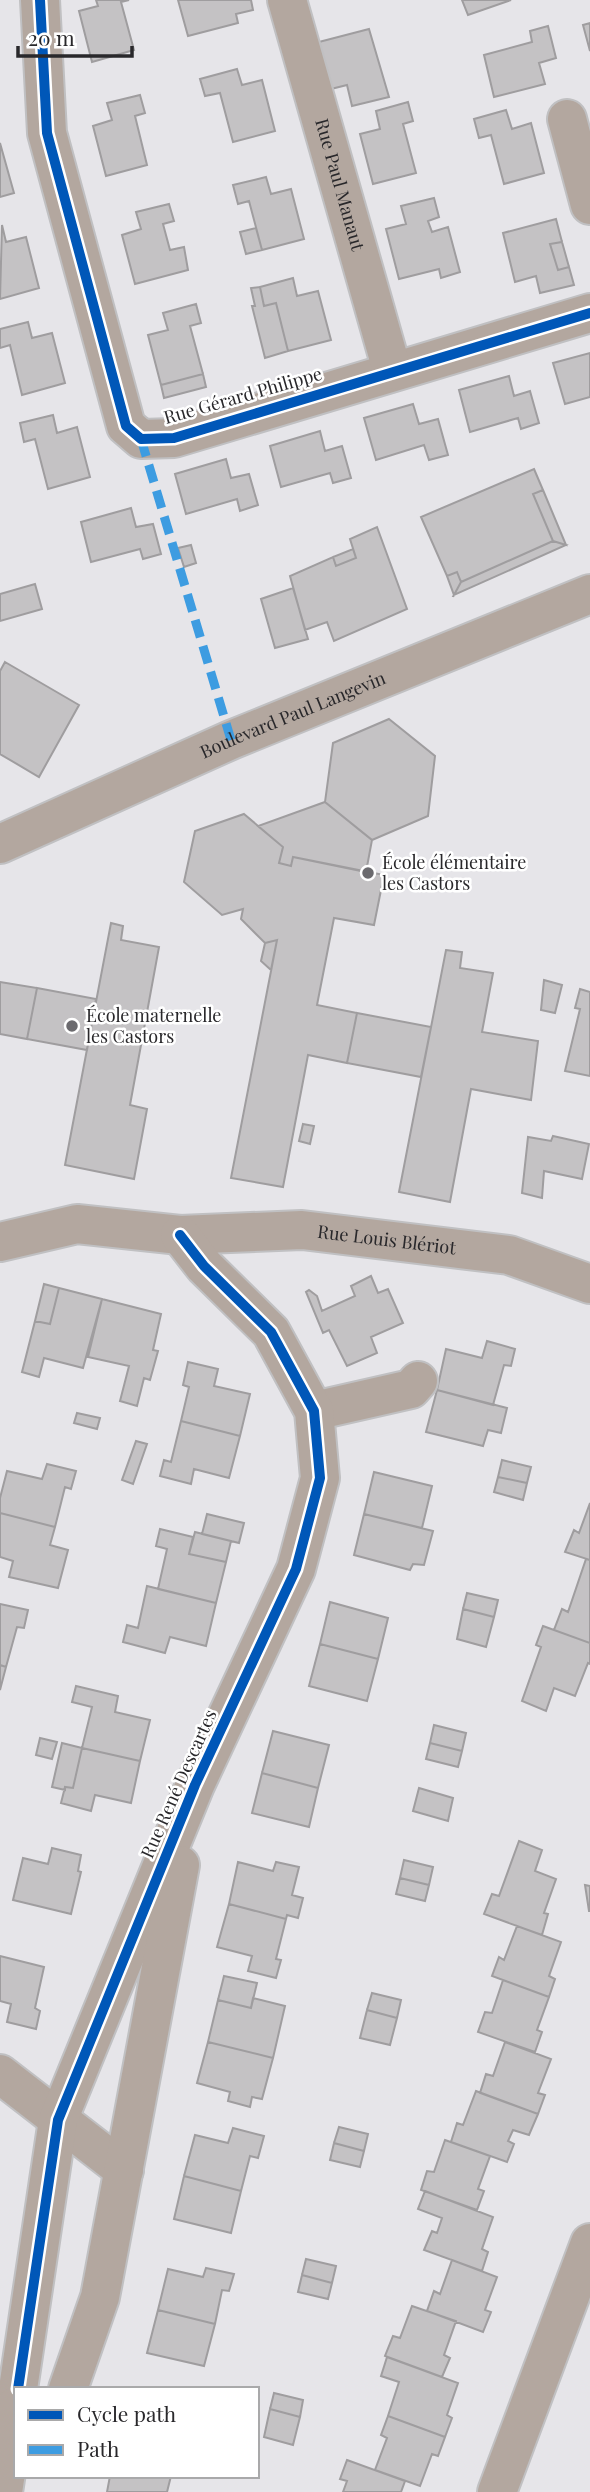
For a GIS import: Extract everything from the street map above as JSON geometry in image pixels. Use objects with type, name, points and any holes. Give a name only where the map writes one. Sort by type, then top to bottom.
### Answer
[{"type":"street","name":"Rue Gérard Philippe","points":[[40,0],[47,133],[126,426],[141,439],[174,438],[392,370],[590,313]]},
{"type":"street","name":"Rue Paul Manaut","points":[[287,0],[392,370]]},
{"type":"street","points":[[568,119],[590,205]]},
{"type":"street","name":"Boulevard Paul Langevin","points":[[0,844],[231,740],[590,594]]},
{"type":"street","points":[[2,1238],[77,1224],[180,1234]]},
{"type":"street","name":"Rue Louis Blériot","points":[[180,1234],[316,1231],[509,1255],[590,1284]]},
{"type":"street","name":"Rue René Descartes","points":[[18,2387],[58,2120],[195,1785],[296,1569],[320,1478],[314,1411],[271,1332],[204,1266],[180,1234]]},
{"type":"street","points":[[314,1411],[411,1389],[418,1381]]},
{"type":"street","name":"Rue René Descartes","points":[[69,2387],[100,2297],[195,1785]]},
{"type":"street","points":[[0,2074],[124,2170]]},
{"type":"street","points":[[496,2492],[590,2243]]},
{"type":"street","points":[[8,2479],[14,2424]]},
{"type":"building","points":[[96,0],[129,0],[121,2],[134,50],[92,62],[79,11],[98,6]]},
{"type":"building","points":[[178,0],[251,0],[253,10],[236,14],[238,23],[188,36]]},
{"type":"building","points":[[462,0],[511,0],[468,15]]},
{"type":"building","points":[[590,23],[590,51],[583,25]]},
{"type":"building","points":[[548,26],[556,58],[539,63],[545,84],[494,97],[484,55],[532,42],[530,31]]},
{"type":"building","points":[[369,29],[389,97],[352,106],[347,85],[327,90],[315,43]]},
{"type":"building","points":[[237,69],[242,85],[262,80],[275,131],[233,142],[220,93],[205,96],[200,79]]},
{"type":"building","points":[[140,95],[145,113],[135,116],[147,165],[106,176],[93,126],[112,120],[107,103]]},
{"type":"building","points":[[408,102],[413,121],[403,124],[416,173],[373,184],[360,134],[380,129],[376,111]]},
{"type":"building","points":[[506,110],[512,129],[531,123],[544,173],[504,184],[491,135],[479,138],[474,119]]},
{"type":"building","points":[[0,143],[14,193],[0,197]]},
{"type":"building","points":[[266,177],[271,194],[291,189],[304,239],[262,250],[249,201],[238,204],[233,185]]},
{"type":"building","points":[[434,198],[439,217],[428,221],[432,232],[448,227],[460,272],[441,278],[439,269],[399,279],[386,229],[406,224],[401,206]]},
{"type":"building","points":[[169,204],[174,221],[163,224],[170,250],[184,247],[188,270],[135,284],[122,235],[141,229],[136,212]]},
{"type":"building","points":[[556,219],[562,242],[550,244],[558,270],[569,267],[574,285],[540,293],[536,276],[515,282],[503,233]]},
{"type":"building","points":[[2,225],[6,242],[26,237],[39,288],[0,299]]},
{"type":"building","points":[[256,228],[262,250],[246,254],[240,232]]},
{"type":"building","points":[[562,242],[569,267],[558,270],[550,244]]},
{"type":"building","points":[[293,278],[297,296],[318,291],[331,340],[288,351],[276,303],[264,306],[260,287]]},
{"type":"building","points":[[260,287],[264,306],[276,303],[288,351],[265,358],[252,306],[255,306],[251,288]]},
{"type":"building","points":[[196,304],[201,323],[190,326],[203,374],[161,385],[148,335],[168,330],[163,313]]},
{"type":"building","points":[[28,322],[32,338],[52,333],[65,383],[22,395],[10,345],[0,348],[0,329]]},
{"type":"building","points":[[590,353],[590,397],[565,404],[553,363]]},
{"type":"building","points":[[203,374],[206,387],[164,398],[161,385]]},
{"type":"building","points":[[509,376],[514,396],[530,391],[539,423],[521,429],[518,418],[470,432],[459,390]]},
{"type":"building","points":[[413,404],[419,424],[438,419],[448,455],[429,460],[424,445],[376,460],[364,418]]},
{"type":"building","points":[[53,415],[57,433],[77,427],[90,477],[48,489],[35,439],[24,442],[20,423]]},
{"type":"building","points":[[320,431],[325,451],[342,446],[351,478],[333,483],[330,473],[281,487],[270,446]]},
{"type":"building","points":[[226,459],[231,478],[249,474],[258,505],[240,511],[237,499],[186,514],[175,474]]},
{"type":"building","points":[[534,469],[543,490],[533,494],[553,541],[461,582],[457,572],[447,576],[421,517]]},
{"type":"building","points":[[543,490],[566,545],[553,541],[533,494]]},
{"type":"building","points":[[131,508],[136,527],[153,524],[161,554],[143,559],[140,549],[91,562],[81,522]]},
{"type":"building","points":[[377,527],[407,609],[334,641],[327,622],[305,630],[290,576],[333,557],[336,566],[356,558],[350,539]]},
{"type":"building","points":[[553,541],[566,545],[454,595],[461,582]]},
{"type":"building","points":[[191,545],[196,563],[184,567],[178,548]]},
{"type":"building","points":[[353,549],[356,558],[336,566],[333,557]]},
{"type":"building","points":[[457,572],[461,582],[454,595],[447,576]]},
{"type":"building","points":[[35,584],[42,609],[0,621],[0,594]]},
{"type":"building","points":[[293,588],[308,639],[275,648],[261,599]]},
{"type":"building","points":[[5,662],[79,705],[39,777],[0,754],[0,671]]},
{"type":"building","points":[[389,719],[435,756],[428,816],[372,840],[325,802],[333,743]]},
{"type":"building","points":[[325,802],[372,840],[366,872],[293,857],[291,866],[279,863],[283,847],[258,826]]},
{"type":"building","points":[[244,814],[283,847],[279,863],[291,866],[293,857],[384,875],[374,925],[334,918],[317,1005],[357,1013],[347,1063],[308,1055],[283,1187],[231,1178],[277,940],[265,943],[241,919],[243,909],[222,915],[184,882],[195,831]]},
{"type":"building","points":[[111,923],[123,926],[121,940],[159,947],[130,1105],[147,1109],[134,1179],[65,1165]]},
{"type":"building","points":[[277,940],[271,970],[261,961],[265,943]]},
{"type":"building","points":[[446,950],[462,952],[460,968],[493,973],[482,1032],[538,1041],[531,1100],[471,1089],[450,1202],[399,1192]]},
{"type":"building","points":[[544,980],[562,985],[555,1013],[541,1010]]},
{"type":"building","points":[[0,982],[37,988],[27,1039],[0,1034]]},
{"type":"building","points":[[37,988],[96,999],[87,1050],[27,1039]]},
{"type":"building","points":[[580,989],[590,992],[590,1076],[565,1071],[580,1009],[575,1008]]},
{"type":"building","points":[[357,1013],[431,1027],[421,1077],[347,1063]]},
{"type":"building","points":[[303,1124],[314,1126],[310,1144],[299,1141]]},
{"type":"building","points":[[553,1136],[589,1144],[582,1179],[544,1171],[542,1198],[522,1193],[528,1137],[551,1141]]},
{"type":"building","points":[[371,1276],[378,1293],[388,1289],[403,1323],[371,1337],[377,1353],[347,1366],[329,1330],[323,1333],[306,1292],[309,1290],[317,1296],[322,1311],[355,1296],[351,1286]]},
{"type":"building","points":[[44,1284],[59,1288],[50,1324],[35,1321]]},
{"type":"building","points":[[59,1288],[102,1299],[83,1368],[44,1358],[39,1377],[22,1372],[35,1321],[50,1324]]},
{"type":"building","points":[[102,1299],[161,1314],[153,1350],[158,1351],[150,1380],[144,1378],[137,1406],[120,1401],[129,1366],[88,1357]]},
{"type":"building","points":[[487,1341],[515,1349],[511,1366],[504,1365],[493,1405],[437,1390],[446,1349],[482,1358]]},
{"type":"building","points":[[188,1362],[218,1369],[214,1386],[250,1394],[240,1436],[181,1421],[189,1387],[183,1385]]},
{"type":"building","points":[[437,1390],[507,1408],[501,1433],[488,1430],[483,1446],[426,1432]]},
{"type":"building","points":[[77,1413],[100,1418],[97,1429],[74,1423]]},
{"type":"building","points":[[181,1421],[240,1436],[229,1478],[194,1469],[191,1484],[160,1476],[164,1460],[171,1462]]},
{"type":"building","points":[[136,1441],[147,1444],[133,1484],[122,1480]]},
{"type":"building","points":[[502,1460],[531,1467],[527,1483],[498,1477]]},
{"type":"building","points":[[47,1464],[76,1471],[71,1489],[65,1487],[55,1527],[0,1513],[0,1498],[7,1471],[42,1479]]},
{"type":"building","points":[[374,1472],[432,1486],[422,1528],[364,1514]]},
{"type":"building","points":[[498,1477],[527,1483],[523,1500],[494,1492]]},
{"type":"building","points":[[590,1503],[590,1560],[565,1552],[574,1530],[579,1533]]},
{"type":"building","points":[[0,1513],[55,1527],[50,1545],[68,1550],[58,1588],[9,1577],[13,1561],[0,1557]]},
{"type":"building","points":[[207,1514],[244,1523],[239,1543],[202,1534]]},
{"type":"building","points":[[364,1514],[433,1531],[424,1565],[413,1564],[410,1570],[354,1555]]},
{"type":"building","points":[[160,1529],[193,1537],[189,1554],[226,1562],[216,1603],[158,1589],[167,1549],[156,1546]]},
{"type":"building","points":[[195,1532],[231,1541],[226,1562],[189,1554]]},
{"type":"building","points":[[586,1559],[590,1560],[590,1643],[554,1630],[562,1609],[568,1612]]},
{"type":"building","points":[[147,1586],[216,1603],[206,1646],[170,1637],[165,1653],[123,1642],[127,1625],[138,1628]]},
{"type":"building","points":[[467,1593],[498,1600],[494,1617],[463,1609]]},
{"type":"building","points":[[330,1602],[388,1618],[378,1659],[320,1644]]},
{"type":"building","points":[[0,1604],[28,1610],[24,1628],[17,1627],[6,1667],[0,1665]]},
{"type":"building","points":[[463,1609],[494,1617],[486,1647],[457,1639]]},
{"type":"building","points":[[543,1626],[590,1643],[590,1664],[588,1663],[575,1696],[554,1688],[546,1711],[522,1701],[541,1647],[536,1645]]},
{"type":"building","points":[[320,1644],[378,1659],[367,1701],[309,1686]]},
{"type":"building","points":[[0,1665],[6,1667],[0,1690]]},
{"type":"building","points":[[76,1686],[118,1696],[115,1712],[150,1720],[140,1761],[82,1748],[92,1707],[72,1702]]},
{"type":"building","points":[[434,1725],[466,1733],[462,1751],[430,1743]]},
{"type":"building","points":[[273,1731],[329,1745],[318,1788],[262,1773]]},
{"type":"building","points":[[40,1738],[57,1742],[52,1759],[36,1755]]},
{"type":"building","points":[[62,1743],[82,1748],[73,1788],[65,1787],[65,1790],[52,1787]]},
{"type":"building","points":[[430,1743],[462,1751],[458,1767],[426,1759]]},
{"type":"building","points":[[82,1748],[140,1761],[131,1803],[95,1795],[91,1811],[61,1803],[65,1787],[73,1788]]},
{"type":"building","points":[[262,1773],[318,1788],[309,1827],[252,1813]]},
{"type":"building","points":[[419,1788],[453,1798],[448,1821],[413,1811]]},
{"type":"building","points":[[519,1841],[542,1850],[535,1871],[556,1879],[544,1913],[548,1914],[542,1935],[484,1914],[492,1894],[499,1896]]},
{"type":"building","points":[[52,1848],[81,1855],[78,1871],[81,1872],[71,1914],[13,1900],[23,1858],[48,1864]]},
{"type":"building","points":[[404,1860],[433,1867],[429,1885],[400,1878]]},
{"type":"building","points":[[238,1862],[273,1871],[276,1862],[299,1867],[292,1895],[303,1898],[298,1918],[287,1915],[286,1919],[229,1904]]},
{"type":"building","points":[[400,1878],[429,1885],[425,1901],[396,1894]]},
{"type":"building","points":[[585,1885],[590,1886],[590,1911],[589,1911]]},
{"type":"building","points":[[229,1904],[286,1919],[276,1959],[281,1960],[276,1978],[248,1971],[252,1956],[217,1947]]},
{"type":"building","points":[[517,1926],[561,1942],[549,1976],[555,1979],[549,1997],[492,1976],[499,1957],[504,1960]]},
{"type":"building","points":[[0,1956],[44,1967],[35,2008],[40,2011],[36,2029],[7,2022],[11,2004],[0,2001]]},
{"type":"building","points":[[224,1976],[257,1983],[251,2008],[218,2000]]},
{"type":"building","points":[[503,1980],[549,1997],[537,2030],[542,2032],[535,2052],[478,2032],[485,2012],[492,2013]]},
{"type":"building","points":[[372,1993],[401,2000],[397,2018],[367,2010]]},
{"type":"building","points":[[253,1998],[285,2006],[273,2058],[208,2042],[218,2000],[251,2008]]},
{"type":"building","points":[[367,2010],[397,2018],[390,2045],[360,2038]]},
{"type":"building","points":[[208,2042],[273,2058],[262,2099],[252,2097],[250,2107],[228,2101],[230,2092],[197,2083]]},
{"type":"building","points":[[505,2042],[551,2059],[538,2093],[545,2095],[538,2114],[480,2093],[486,2074],[493,2076]]},
{"type":"building","points":[[476,2091],[538,2114],[529,2135],[513,2130],[508,2141],[514,2144],[507,2162],[451,2142],[457,2123],[463,2125]]},
{"type":"building","points":[[339,2127],[368,2134],[364,2151],[334,2143]]},
{"type":"building","points":[[233,2128],[264,2136],[258,2158],[250,2156],[241,2191],[184,2176],[195,2135],[228,2143]]},
{"type":"building","points":[[445,2140],[490,2156],[478,2189],[484,2191],[477,2210],[421,2190],[427,2171],[434,2172]]},
{"type":"building","points":[[334,2143],[364,2151],[360,2167],[330,2160]]},
{"type":"building","points":[[184,2176],[241,2191],[231,2233],[174,2219]]},
{"type":"building","points":[[425,2191],[493,2217],[482,2249],[488,2252],[482,2271],[424,2250],[432,2231],[437,2233],[442,2218],[418,2209]]},
{"type":"building","points":[[306,2259],[336,2266],[332,2283],[302,2275]]},
{"type":"building","points":[[452,2260],[497,2277],[485,2310],[491,2312],[483,2332],[427,2311],[434,2291],[440,2294]]},
{"type":"building","points":[[206,2268],[234,2274],[229,2291],[222,2290],[215,2324],[158,2310],[168,2269],[203,2277]]},
{"type":"building","points":[[302,2275],[332,2283],[328,2299],[298,2292]]},
{"type":"building","points":[[412,2306],[456,2321],[444,2355],[450,2358],[442,2377],[385,2356],[393,2336],[400,2338]]},
{"type":"building","points":[[158,2310],[215,2324],[204,2366],[147,2353]]},
{"type":"building","points":[[387,2357],[458,2383],[447,2415],[452,2418],[445,2437],[388,2416],[399,2382],[381,2376]]},
{"type":"building","points":[[274,2393],[303,2400],[300,2417],[270,2409]]},
{"type":"building","points":[[270,2409],[300,2417],[293,2445],[264,2437]]},
{"type":"building","points":[[388,2416],[445,2437],[438,2456],[432,2454],[420,2486],[375,2470],[387,2438],[381,2435]]},
{"type":"building","points":[[347,2460],[405,2481],[401,2492],[343,2492],[347,2481],[340,2479]]},
{"type":"building","points":[[110,2478],[170,2478],[167,2492],[107,2492]]},
{"type":"marked path","points":[[141,439],[231,740]]},
{"type":"cycle path","points":[[40,0],[47,133],[126,426],[141,439],[174,438],[590,313]]},
{"type":"cycle path","points":[[18,2387],[58,2120],[195,1785],[296,1569],[320,1478],[314,1411],[271,1332],[204,1266],[180,1235]]},
{"type":"place","name":"École élémentaire les Castors","points":[[368,873]]},
{"type":"place","name":"École maternelle les Castors","points":[[72,1026]]}]
